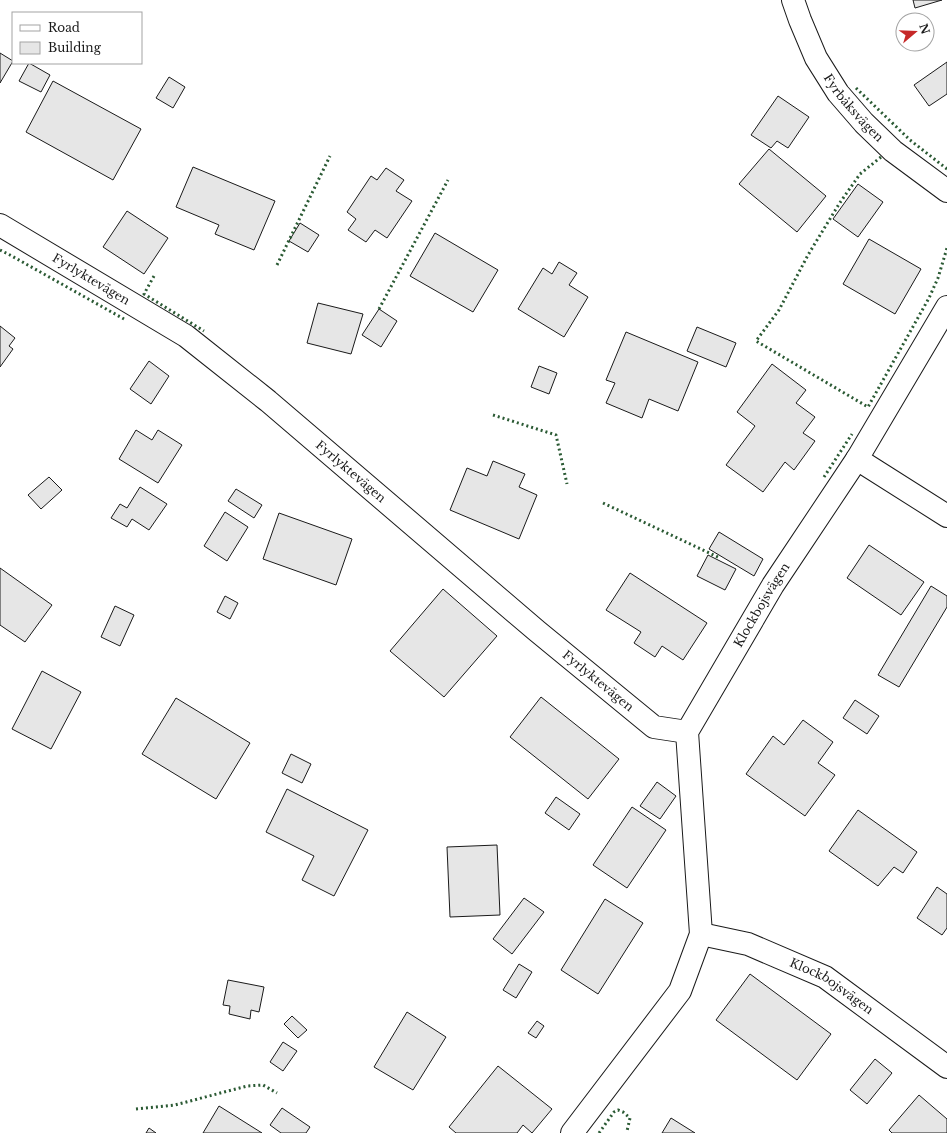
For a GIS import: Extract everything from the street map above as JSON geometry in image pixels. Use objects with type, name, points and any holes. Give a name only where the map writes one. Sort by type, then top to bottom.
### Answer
[{"type":"street","name":"Fyrbåksvägen","points":[[793,0],[816,58],[838,93],[864,124],[893,151],[947,191]]},
{"type":"street","name":"Fyrlyktevägen","points":[[0,226],[186,336],[268,401],[536,631],[654,727],[687,732]]},
{"type":"street","name":"Klockbojsvägen","points":[[687,732],[774,585],[857,459],[947,308]]},
{"type":"street","points":[[857,459],[947,516]]},
{"type":"street","points":[[572,1133],[680,991],[701,934],[687,732]]},
{"type":"street","name":"Klockbojsvägen","points":[[701,934],[748,944],[825,977],[947,1067]]},
{"type":"building","points":[[913,0],[942,0],[915,8]]},
{"type":"building","points":[[0,53],[12,60],[12,63],[0,83]]},
{"type":"building","points":[[947,62],[947,94],[929,106],[914,85]]},
{"type":"building","points":[[28,64],[50,75],[41,92],[19,81]]},
{"type":"building","points":[[169,77],[185,87],[173,108],[156,98]]},
{"type":"building","points":[[53,81],[141,129],[113,180],[26,132]]},
{"type":"building","points":[[778,96],[809,117],[788,148],[777,141],[771,148],[751,135]]},
{"type":"building","points":[[769,149],[826,196],[797,232],[739,184]]},
{"type":"building","points":[[193,167],[275,201],[254,250],[215,234],[219,225],[176,207]]},
{"type":"building","points":[[386,168],[404,180],[396,191],[412,201],[387,238],[375,230],[366,242],[348,230],[356,219],[347,212],[371,176],[377,180]]},
{"type":"building","points":[[858,184],[883,202],[858,237],[833,219]]},
{"type":"building","points":[[127,211],[168,238],[144,274],[103,247]]},
{"type":"building","points":[[300,223],[319,235],[308,252],[289,241]]},
{"type":"building","points":[[435,233],[498,270],[473,312],[410,276]]},
{"type":"building","points":[[869,239],[921,269],[895,314],[843,284]]},
{"type":"building","points":[[559,262],[577,273],[569,285],[588,297],[564,337],[518,309],[543,268],[552,274]]},
{"type":"building","points":[[318,303],[363,314],[351,354],[307,343]]},
{"type":"building","points":[[379,309],[397,321],[381,347],[362,335]]},
{"type":"building","points":[[0,326],[15,338],[9,346],[13,349],[0,367]]},
{"type":"building","points":[[697,327],[736,343],[726,367],[687,351]]},
{"type":"building","points":[[626,332],[698,362],[678,411],[649,399],[642,418],[606,403],[615,383],[606,380]]},
{"type":"building","points":[[149,361],[169,376],[151,404],[130,389]]},
{"type":"building","points":[[772,364],[806,390],[796,403],[815,417],[803,433],[815,441],[794,470],[785,462],[763,492],[726,465],[755,426],[737,412]]},
{"type":"building","points":[[539,366],[557,373],[549,394],[531,387]]},
{"type":"building","points":[[136,430],[152,440],[158,430],[182,445],[158,483],[119,459]]},
{"type":"building","points":[[493,461],[525,474],[519,487],[537,495],[519,539],[450,510],[467,468],[487,476]]},
{"type":"building","points":[[49,477],[62,490],[41,509],[28,495]]},
{"type":"building","points":[[140,487],[167,504],[149,530],[132,519],[127,527],[111,518],[120,504],[127,508]]},
{"type":"building","points":[[236,489],[262,505],[254,518],[228,501]]},
{"type":"building","points":[[225,512],[248,527],[227,561],[204,546]]},
{"type":"building","points":[[279,513],[352,539],[336,585],[263,559]]},
{"type":"building","points":[[719,532],[763,559],[754,576],[709,549]]},
{"type":"building","points":[[869,545],[924,582],[901,615],[847,578]]},
{"type":"building","points":[[708,555],[736,569],[725,590],[697,576]]},
{"type":"building","points":[[0,568],[52,605],[25,642],[0,625]]},
{"type":"building","points":[[630,573],[707,623],[683,660],[662,646],[655,657],[634,643],[641,632],[606,610]]},
{"type":"building","points":[[931,586],[947,596],[947,607],[899,687],[878,675]]},
{"type":"building","points":[[443,589],[497,636],[444,697],[390,651]]},
{"type":"building","points":[[225,596],[238,603],[230,619],[217,612]]},
{"type":"building","points":[[115,606],[134,615],[120,646],[101,637]]},
{"type":"building","points":[[42,671],[81,692],[51,749],[12,729]]},
{"type":"building","points":[[541,697],[619,759],[588,799],[510,737]]},
{"type":"building","points":[[176,698],[250,743],[216,799],[142,754]]},
{"type":"building","points":[[855,700],[879,716],[867,734],[843,718]]},
{"type":"building","points":[[803,720],[833,742],[818,763],[835,775],[805,816],[746,774],[773,736],[784,745]]},
{"type":"building","points":[[291,754],[311,764],[302,783],[282,773]]},
{"type":"building","points":[[657,782],[676,796],[660,819],[640,806]]},
{"type":"building","points":[[287,789],[368,830],[334,896],[302,880],[314,856],[266,832]]},
{"type":"building","points":[[556,797],[580,814],[569,830],[545,813]]},
{"type":"building","points":[[632,807],[666,830],[627,888],[593,865]]},
{"type":"building","points":[[858,810],[917,852],[903,873],[894,867],[878,886],[829,851]]},
{"type":"building","points":[[497,845],[500,915],[450,917],[447,847]]},
{"type":"building","points":[[937,887],[947,894],[947,928],[942,935],[917,918]]},
{"type":"building","points":[[524,898],[544,912],[512,954],[493,939]]},
{"type":"building","points":[[605,899],[643,923],[598,994],[561,970]]},
{"type":"building","points":[[519,964],[532,972],[516,998],[503,990]]},
{"type":"building","points":[[750,974],[831,1034],[797,1080],[716,1020]]},
{"type":"building","points":[[228,980],[264,987],[259,1012],[251,1010],[250,1019],[229,1014],[230,1006],[223,1005]]},
{"type":"building","points":[[407,1012],[446,1037],[413,1090],[374,1067]]},
{"type":"building","points":[[292,1016],[307,1030],[298,1038],[284,1024]]},
{"type":"building","points":[[537,1021],[544,1026],[536,1038],[528,1033]]},
{"type":"building","points":[[283,1042],[297,1051],[283,1071],[270,1062]]},
{"type":"building","points":[[875,1059],[892,1073],[867,1104],[850,1090]]},
{"type":"building","points":[[498,1066],[552,1109],[532,1133],[523,1125],[517,1133],[456,1133],[449,1127]]},
{"type":"building","points":[[919,1095],[947,1119],[947,1133],[892,1133],[889,1130]]},
{"type":"building","points":[[219,1106],[262,1133],[203,1133]]},
{"type":"building","points":[[282,1108],[310,1127],[306,1133],[281,1133],[270,1125]]},
{"type":"building","points":[[671,1118],[695,1133],[662,1133]]},
{"type":"building","points":[[149,1128],[156,1133],[146,1133]]},
{"type":"hedge","points":[[856,88],[910,140],[947,169]]},
{"type":"hedge","points":[[277,265],[330,156]]},
{"type":"hedge","points":[[881,157],[860,174],[839,204],[808,255],[779,310],[756,341],[868,407],[929,298],[938,278],[947,248]]},
{"type":"hedge","points":[[379,309],[448,180]]},
{"type":"hedge","points":[[0,250],[124,319]]},
{"type":"hedge","points":[[154,276],[144,294],[204,331]]},
{"type":"hedge","points":[[493,415],[556,435],[567,484]]},
{"type":"hedge","points":[[824,477],[852,434]]},
{"type":"hedge","points":[[603,503],[720,558]]},
{"type":"hedge","points":[[136,1109],[175,1105],[247,1086],[263,1085],[277,1093]]},
{"type":"hedge","points":[[599,1133],[614,1112],[618,1110],[630,1118],[627,1131]]}]
